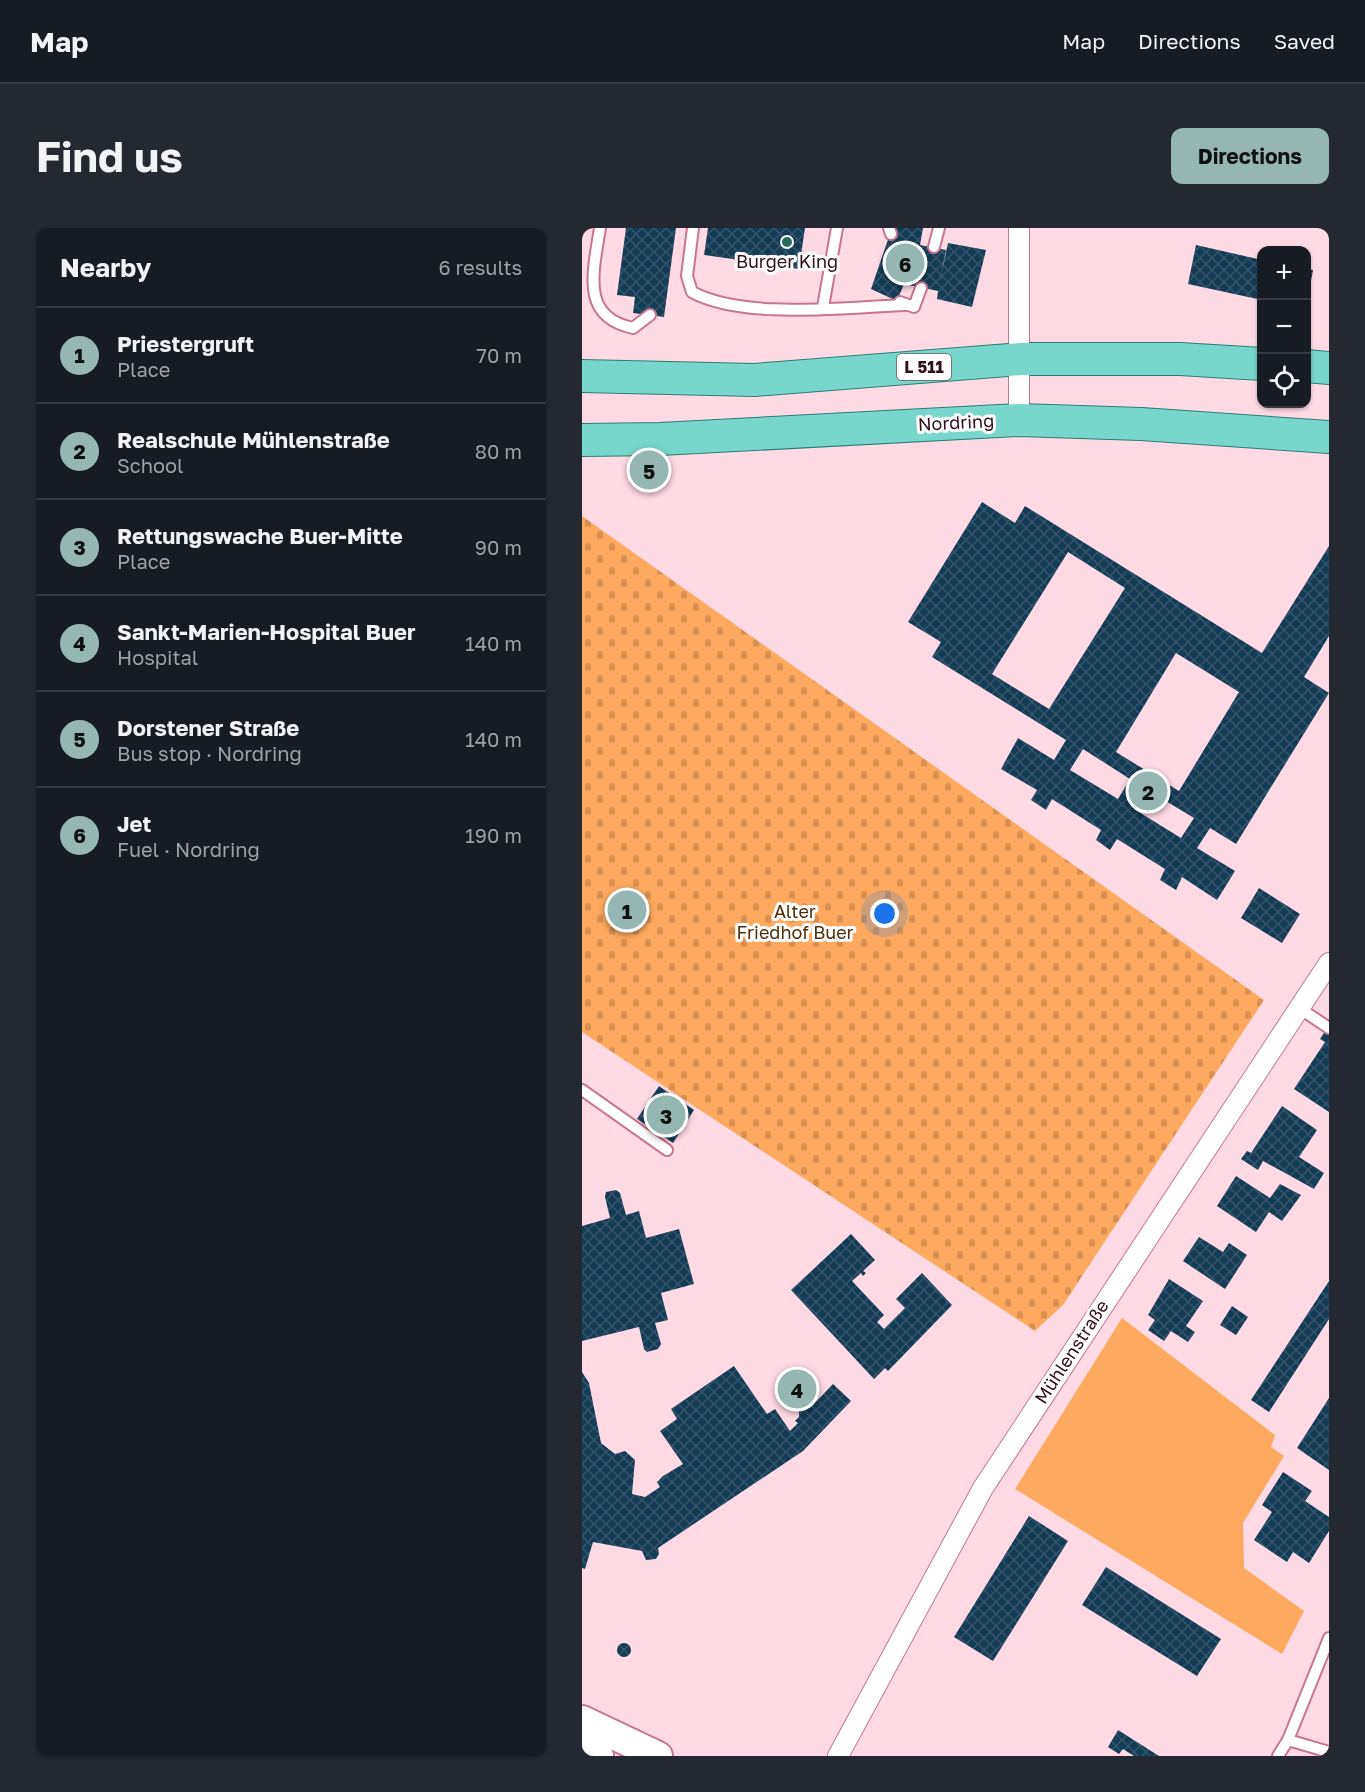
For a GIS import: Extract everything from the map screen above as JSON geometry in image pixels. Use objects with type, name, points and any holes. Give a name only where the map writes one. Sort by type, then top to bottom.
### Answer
[{"type":"main road","name":"L 511","points":[[582,376],[754,380],[1021,360],[1180,359],[1257,364]]},
{"type":"main road","points":[[1311,366],[1329,368]]},
{"type":"main road","name":"Nordring","points":[[582,440],[660,439],[1019,420],[1141,424],[1329,437]]},
{"type":"street","points":[[1019,228],[1021,360],[1019,420]]},
{"type":"street","name":"Mühlenstraße","points":[[838,1756],[983,1488],[1329,963]]},
{"type":"street","points":[[582,1720],[658,1756]]},
{"type":"street","points":[[582,1746],[599,1756]]},
{"type":"lane","points":[[600,228],[586,283],[587,301],[596,317],[615,325],[633,328],[645,322],[650,315]]},
{"type":"lane","points":[[693,228],[687,276],[692,292],[708,301],[775,309],[901,303],[914,307],[921,288]]},
{"type":"lane","points":[[934,247],[939,228]]},
{"type":"lane","points":[[823,308],[835,231]]},
{"type":"lane","points":[[1299,1008],[1329,1028]]},
{"type":"lane","points":[[582,1090],[667,1150]]},
{"type":"lane","points":[[1278,1756],[1288,1740],[1329,1638]]},
{"type":"lane","points":[[1288,1740],[1329,1752]]},
{"type":"green space","name":"Alter Friedhof Buer","points":[[582,516],[1264,1000],[1063,1305],[1035,1331],[582,1032]]},
{"type":"green space","points":[[1122,1318],[1275,1435],[1271,1447],[1284,1456],[1243,1523],[1244,1568],[1304,1611],[1282,1654],[1015,1489]]},
{"type":"building","points":[[626,228],[676,228],[664,317],[633,313],[635,297],[617,295]]},
{"type":"building","points":[[708,228],[805,228],[799,269],[767,264],[766,268],[753,266],[754,262],[704,255]]},
{"type":"building","points":[[892,228],[923,228],[920,245],[946,250],[940,280],[948,243],[986,250],[972,307],[937,299],[938,291],[904,284],[897,301],[871,289]]},
{"type":"building","points":[[1196,245],[1257,259],[1257,299],[1188,284]]},
{"type":"building","points":[[982,502],[1015,523],[1025,506],[1262,653],[1329,546],[1329,636],[1304,677],[1329,693],[1236,844],[1210,828],[1197,848],[1235,871],[1217,900],[1182,877],[1176,890],[1160,880],[1165,869],[1117,839],[1110,850],[1096,840],[1101,830],[1052,799],[1046,810],[1031,800],[1037,790],[1001,769],[1018,738],[1054,760],[1066,740],[932,657],[941,642],[908,622]],"holes":[[[1068,552],[1125,588],[1049,709],[992,674]],[[1176,653],[1239,692],[1179,791],[1116,752]],[[1083,749],[1130,779],[1118,799],[1070,770]],[[1146,789],[1194,818],[1181,838],[1134,809]]]},
{"type":"building","points":[[1259,888],[1300,914],[1282,943],[1241,918]]},
{"type":"building","points":[[627,895],[640,900],[645,913],[640,926],[627,931],[614,926],[609,913],[614,900]]},
{"type":"building","points":[[1325,1031],[1329,1033],[1329,1112],[1294,1089],[1325,1042],[1320,1039]]},
{"type":"building","points":[[659,1086],[694,1110],[673,1143],[637,1119]]},
{"type":"building","points":[[1282,1106],[1317,1130],[1299,1157],[1324,1173],[1314,1189],[1263,1161],[1258,1170],[1241,1159],[1247,1151],[1251,1153]]},
{"type":"building","points":[[1236,1176],[1270,1198],[1280,1184],[1301,1195],[1282,1221],[1269,1212],[1256,1232],[1217,1206]]},
{"type":"building","points":[[616,1190],[620,1193],[626,1215],[639,1211],[646,1238],[679,1229],[694,1284],[661,1293],[668,1320],[655,1323],[661,1344],[658,1349],[647,1352],[644,1349],[639,1327],[582,1341],[582,1226],[610,1218],[606,1192]]},
{"type":"building","points":[[851,1234],[875,1260],[863,1271],[866,1273],[863,1276],[861,1273],[852,1281],[884,1315],[877,1322],[884,1329],[905,1308],[896,1299],[922,1273],[952,1305],[888,1371],[885,1368],[874,1379],[791,1290]]},
{"type":"building","points":[[1199,1237],[1223,1252],[1229,1243],[1247,1255],[1225,1289],[1183,1261]]},
{"type":"building","points":[[1169,1279],[1203,1301],[1186,1326],[1195,1332],[1188,1342],[1171,1331],[1164,1341],[1148,1330],[1155,1320],[1148,1315]]},
{"type":"building","points":[[1329,1281],[1329,1319],[1269,1412],[1251,1400]]},
{"type":"building","points":[[1232,1306],[1248,1317],[1236,1335],[1220,1325]]},
{"type":"building","points":[[734,1366],[767,1414],[775,1409],[790,1431],[798,1423],[795,1421],[799,1417],[799,1411],[811,1407],[833,1384],[851,1401],[803,1451],[658,1548],[659,1554],[656,1559],[646,1560],[642,1551],[593,1542],[585,1569],[582,1568],[582,1372],[589,1383],[601,1443],[615,1454],[625,1451],[635,1460],[632,1494],[645,1497],[660,1487],[657,1482],[663,1476],[683,1464],[660,1431],[677,1419],[671,1409]]},
{"type":"building","points":[[1329,1398],[1329,1470],[1297,1448]]},
{"type":"building","points":[[1283,1472],[1312,1491],[1305,1501],[1329,1517],[1329,1531],[1309,1563],[1293,1552],[1287,1562],[1254,1540],[1272,1512],[1262,1505]]},
{"type":"building","points":[[1029,1516],[1068,1541],[993,1661],[954,1637]]},
{"type":"building","points":[[1106,1567],[1221,1639],[1197,1676],[1082,1605]]},
{"type":"building","points":[[624,1643],[629,1645],[631,1650],[629,1655],[624,1657],[619,1655],[617,1650],[619,1645]]},
{"type":"building","points":[[1118,1730],[1159,1756],[1134,1756],[1123,1749],[1119,1754],[1108,1747]]},
{"type":"place","name":"Burger King","points":[[787,242]]},
{"type":"place","name":"Jet","points":[[905,263]]},
{"type":"place","name":"Dorstener Straße","points":[[649,470]]},
{"type":"place","name":"Realschule Mühlenstraße","points":[[1148,791]]},
{"type":"place","name":"Priestergruft","points":[[627,910]]},
{"type":"place","name":"Rettungswache Buer-Mitte","points":[[666,1115]]},
{"type":"place","name":"Sankt-Marien-Hospital Buer","points":[[797,1389]]}]
